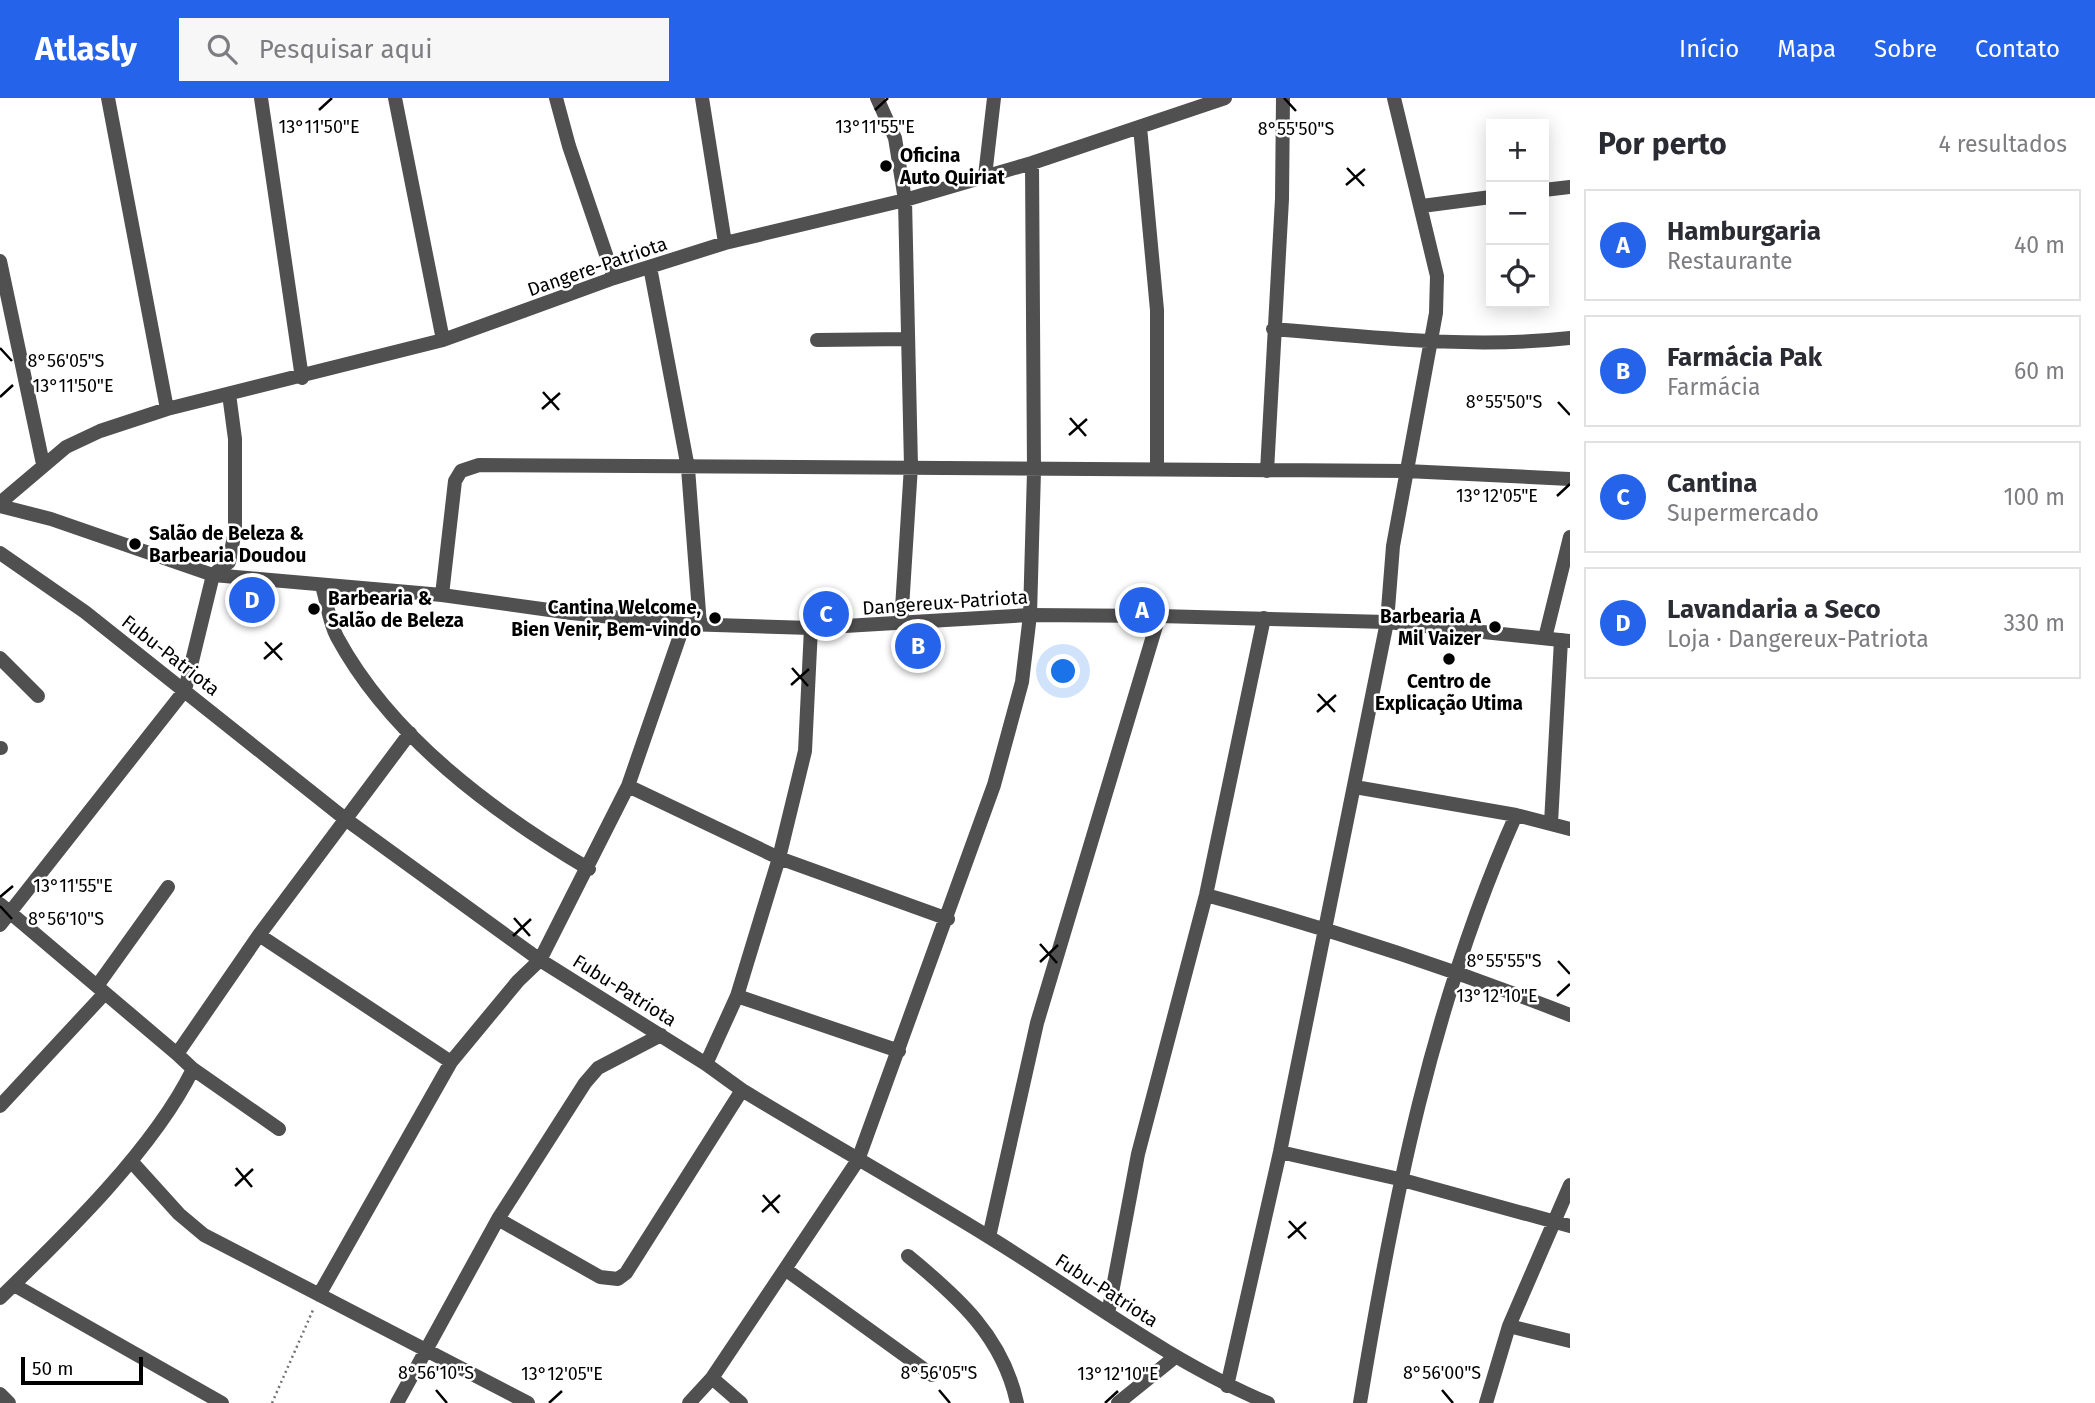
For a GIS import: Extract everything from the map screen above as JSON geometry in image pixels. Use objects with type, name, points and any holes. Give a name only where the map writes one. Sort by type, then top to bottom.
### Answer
[{"type":"street","points":[[108,98],[120,174],[167,409]]},
{"type":"street","points":[[261,98],[302,377]]},
{"type":"street","points":[[396,98],[443,340]]},
{"type":"street","points":[[556,98],[569,146],[614,278]]},
{"type":"street","points":[[702,98],[724,243]]},
{"type":"street","points":[[877,98],[895,138],[905,200],[911,466],[901,624]]},
{"type":"street","points":[[985,176],[994,98]]},
{"type":"street","name":"Dangere-Patriota","points":[[0,504],[43,464],[66,447],[100,431],[167,409],[443,340],[614,278],[724,243],[905,200],[1032,163],[1225,98]]},
{"type":"street","points":[[1266,471],[1272,329],[1282,198],[1283,98]]},
{"type":"street","points":[[1227,1386],[1280,1152],[1355,787],[1387,622],[1391,557],[1432,341],[1437,276],[1394,98]]},
{"type":"street","points":[[1140,127],[1157,310],[1157,469]]},
{"type":"street","points":[[689,1403],[712,1378],[858,1160],[948,919],[998,770],[1025,668],[1030,615],[1034,471],[1032,163]]},
{"type":"street","points":[[1549,189],[1570,187]]},
{"type":"street","points":[[1422,206],[1486,198]]},
{"type":"street","points":[[0,261],[43,464]]},
{"type":"street","points":[[650,267],[688,468],[700,625]]},
{"type":"street","points":[[1272,329],[1432,341],[1522,343],[1570,338]]},
{"type":"street","points":[[817,340],[908,339]]},
{"type":"street","points":[[229,394],[235,439],[235,531],[229,562],[213,575],[185,690],[3,914],[101,990],[193,1069],[279,1129]]},
{"type":"street","points":[[442,595],[452,496],[461,471],[469,467],[911,466],[1034,471],[1406,471],[1570,479]]},
{"type":"street","name":"Dangereux-Patriota","points":[[0,504],[213,575],[442,595],[571,613],[684,624],[811,628],[1030,615],[1264,618],[1387,622],[1566,641]]},
{"type":"street","points":[[1545,638],[1570,537]]},
{"type":"street","name":"Fubu-Patriota","points":[[0,553],[85,611],[344,818],[540,960],[661,1035],[742,1090],[989,1237],[1175,1357],[1227,1386],[1268,1403]]},
{"type":"street","points":[[322,586],[335,634],[358,670],[410,733],[528,832],[589,869]]},
{"type":"street","points":[[989,1237],[1037,1023],[1158,616]]},
{"type":"street","points":[[1108,1314],[1154,1085],[1206,895],[1264,618]]},
{"type":"street","points":[[319,1295],[451,1062],[518,981],[540,960],[589,869],[628,786],[684,624]]},
{"type":"street","points":[[706,1064],[737,996],[779,858],[805,751],[811,628]]},
{"type":"street","points":[[1551,823],[1566,641]]},
{"type":"street","points":[[0,658],[37,696]]},
{"type":"street","points":[[177,1054],[259,935],[410,733]]},
{"type":"street","points":[[628,786],[779,858],[948,919]]},
{"type":"street","points":[[1355,787],[1516,816],[1570,829]]},
{"type":"street","points":[[1360,1403],[1399,1180],[1455,970],[1484,886],[1516,816]]},
{"type":"street","points":[[0,1106],[101,990],[168,887]]},
{"type":"street","points":[[1206,895],[1325,928],[1455,970],[1570,1015]]},
{"type":"street","points":[[259,935],[451,1062]]},
{"type":"street","points":[[737,996],[899,1051]]},
{"type":"street","points":[[397,1403],[498,1219],[598,1068],[661,1035]]},
{"type":"street","points":[[0,1298],[131,1161],[171,1107],[193,1069]]},
{"type":"street","points":[[498,1219],[600,1277],[618,1279],[626,1273],[742,1090]]},
{"type":"street","points":[[1280,1152],[1399,1180],[1570,1226]]},
{"type":"street","points":[[131,1161],[192,1226],[528,1403]]},
{"type":"street","points":[[1486,1403],[1509,1326],[1570,1185]]},
{"type":"street","points":[[908,1256],[959,1298],[996,1344],[1017,1403]]},
{"type":"street","points":[[785,1269],[933,1375]]},
{"type":"street","points":[[14,1285],[222,1403]]},
{"type":"street","points":[[1509,1326],[1570,1342]]},
{"type":"street","points":[[1118,1403],[1175,1357]]},
{"type":"street","points":[[712,1378],[741,1403]]},
{"type":"street","points":[[0,1394],[9,1403]]},
{"type":"path","points":[[272,1403],[319,1295]]},
{"type":"place","name":"Oficina Auto Quiriat","points":[[886,166]]},
{"type":"place","name":"Salão de Beleza & Barbearia Doudou","points":[[135,544]]},
{"type":"place","name":"Lavandaria a Seco","points":[[252,600]]},
{"type":"place","name":"Barbearia & Salão de Beleza","points":[[314,609]]},
{"type":"place","name":"Hamburgaria","points":[[1142,610]]},
{"type":"place","name":"Cantina","points":[[826,614]]},
{"type":"place","name":"Cantina Welcome, Bien Venir, Bem-vindo","points":[[715,618]]},
{"type":"place","name":"Barbearia A Mil Vaizer","points":[[1495,627]]},
{"type":"place","name":"Farmácia Pak","points":[[918,646]]},
{"type":"place","name":"Centro de Explicação Utima","points":[[1449,659]]}]
